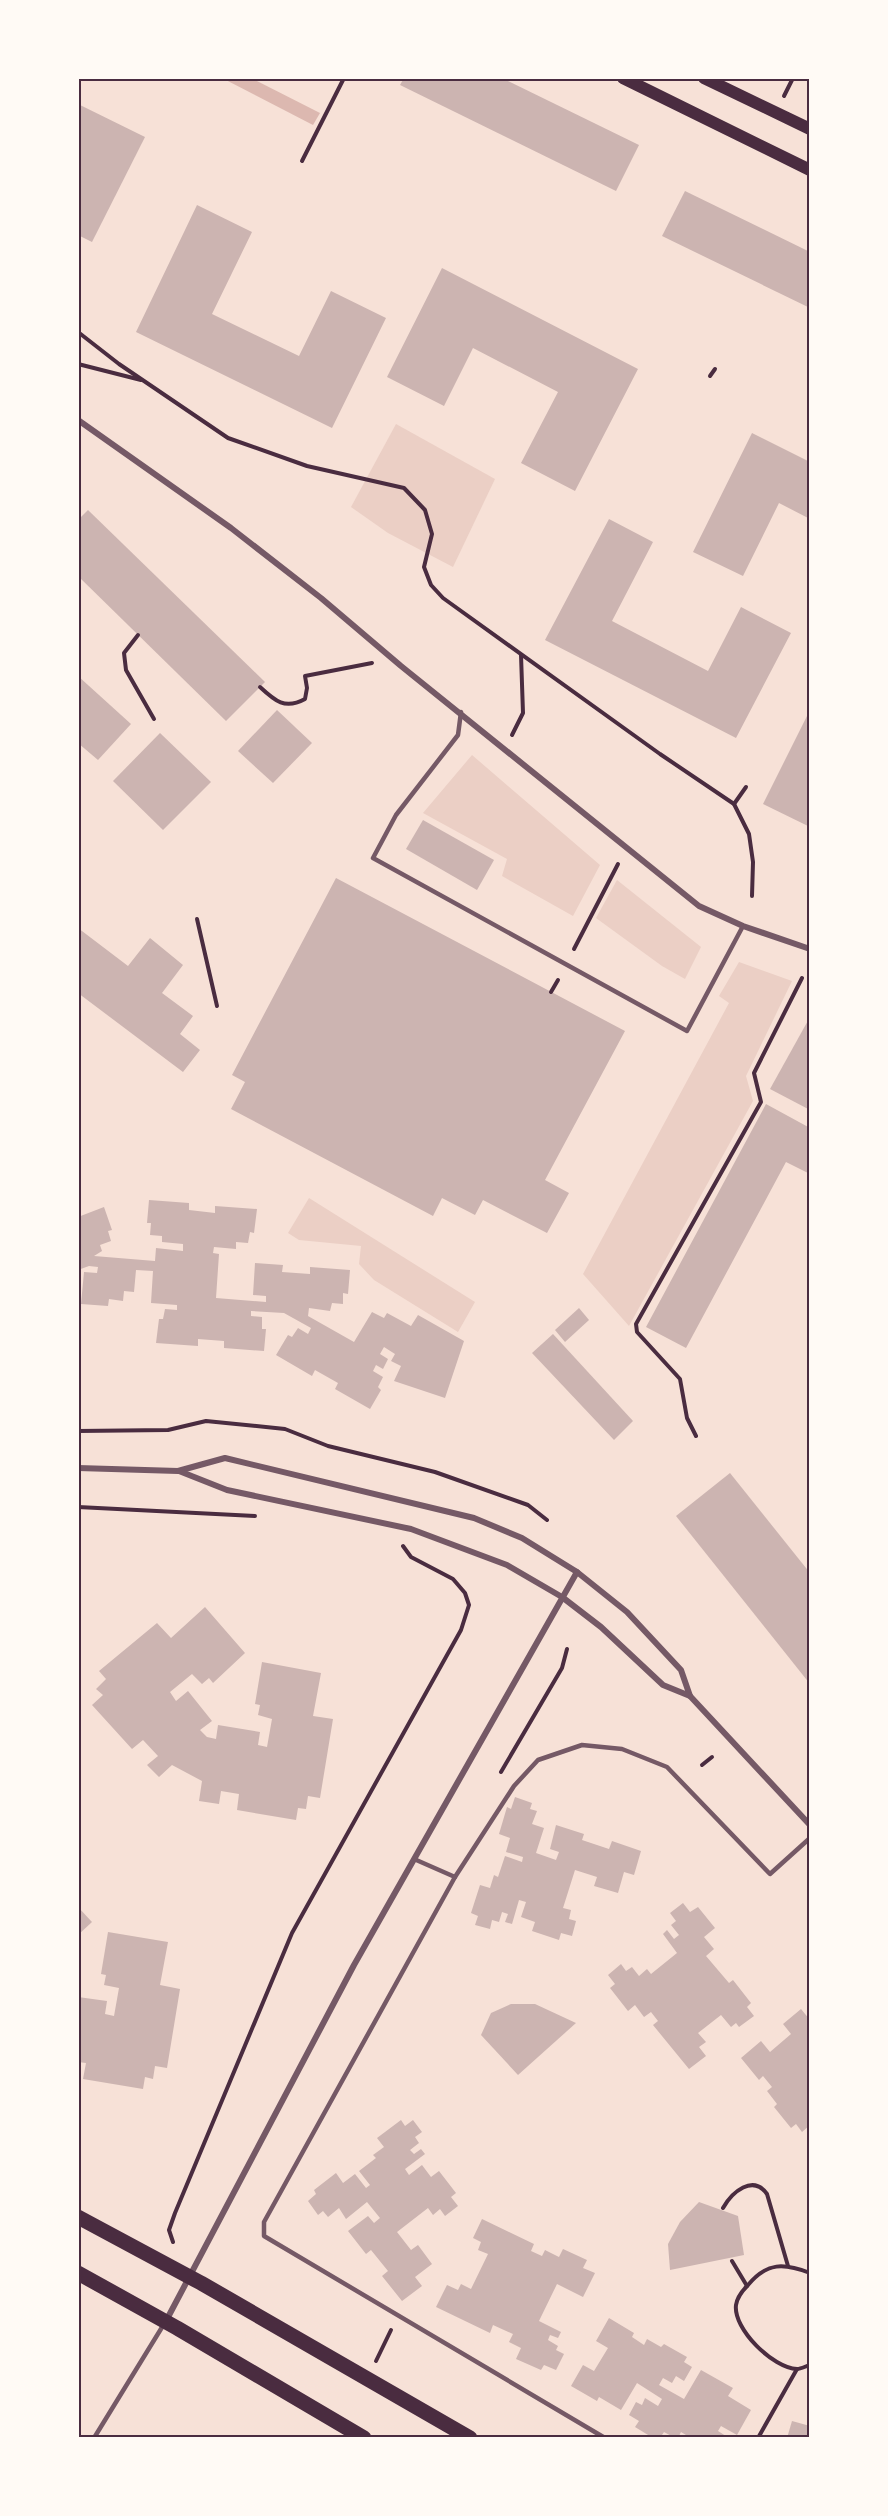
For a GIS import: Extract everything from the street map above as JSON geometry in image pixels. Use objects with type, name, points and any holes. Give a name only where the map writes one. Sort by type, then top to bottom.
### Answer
[{"type":"main road","points":[[623,78],[810,170]]},
{"type":"main road","points":[[704,78],[810,129]]},
{"type":"main road","points":[[78,2217],[189,2277],[470,2438]]},
{"type":"main road","points":[[78,2273],[364,2438]]},
{"type":"street","points":[[78,420],[231,528],[699,906],[743,926],[810,949]]},
{"type":"street","points":[[78,1468],[178,1471],[225,1458],[474,1518],[522,1538],[577,1572],[627,1612],[681,1670],[690,1696]]},
{"type":"street","points":[[178,1471],[227,1490],[411,1529],[507,1565],[562,1597],[601,1627],[663,1684],[690,1696],[810,1825]]},
{"type":"street","points":[[165,2322],[349,1975],[577,1572]]},
{"type":"lane","points":[[461,712],[458,735],[396,815],[373,858],[687,1031],[743,926]]},
{"type":"lane","points":[[605,2438],[264,2236],[263,2229],[270,2212],[455,1877],[514,1786],[538,1760],[582,1745],[622,1749],[667,1767],[770,1874],[810,1838]]},
{"type":"lane","points":[[414,1859],[455,1877]]},
{"type":"lane","points":[[94,2438],[165,2322]]},
{"type":"path","points":[[302,161],[344,78]]},
{"type":"path","points":[[78,332],[228,438],[307,466],[404,488],[425,510],[432,534],[424,567],[431,585],[443,598],[660,754],[734,804],[749,834],[753,862],[752,896]]},
{"type":"path","points":[[78,364],[145,381]]},
{"type":"path","points":[[710,376],[714,369]]},
{"type":"path","points":[[138,635],[124,653],[126,670],[154,719]]},
{"type":"path","points":[[504,748],[523,713],[521,654]]},
{"type":"path","points":[[260,687],[278,704],[298,703],[305,699],[307,688],[305,676],[373,663]]},
{"type":"path","points":[[734,804],[746,787]]},
{"type":"path","points":[[551,992],[618,864]]},
{"type":"path","points":[[197,919],[217,1006]]},
{"type":"path","points":[[696,1436],[687,1418],[680,1379],[638,1332],[636,1324],[761,1102],[754,1074],[802,978]]},
{"type":"path","points":[[78,1431],[168,1430],[206,1421],[285,1429],[328,1446],[435,1473],[528,1505],[547,1520]]},
{"type":"path","points":[[78,1507],[258,1517]]},
{"type":"path","points":[[176,2248],[169,2230],[175,2213],[292,1933],[461,1630],[469,1605],[465,1593],[453,1579],[411,1557],[403,1546],[393,1543]]},
{"type":"path","points":[[702,1765],[712,1758]]},
{"type":"path","points":[[723,2208],[729,2196],[739,2189],[753,2184],[762,2187],[767,2194],[788,2266]]},
{"type":"path","points":[[732,2261],[747,2286]]},
{"type":"path","points":[[810,2273],[788,2266],[774,2266],[765,2270],[757,2274],[747,2286],[736,2306],[741,2325],[758,2348],[777,2363],[797,2369],[810,2365]]},
{"type":"path","points":[[380,2351],[398,2315]]},
{"type":"path","points":[[758,2438],[797,2369]]},
{"type":"shaded area","points":[[222,78],[251,78],[320,113],[313,125]]},
{"type":"shaded area","points":[[396,424],[495,479],[453,567],[388,533],[351,507]]},
{"type":"shaded area","points":[[472,755],[600,865],[573,916],[502,876],[507,859],[423,813]]},
{"type":"shaded area","points":[[617,880],[701,947],[685,979],[662,966],[596,918]]},
{"type":"shaded area","points":[[739,962],[792,981],[746,1076],[753,1101],[629,1326],[583,1274],[729,1003],[719,996]]},
{"type":"shaded area","points":[[309,1198],[475,1302],[458,1332],[374,1280],[359,1264],[361,1246],[299,1240],[288,1233]]},
{"type":"building","points":[[404,78],[502,78],[639,145],[616,191],[400,85]]},
{"type":"building","points":[[78,104],[145,137],[92,242],[78,235]]},
{"type":"building","points":[[685,191],[810,252],[810,308],[662,236]]},
{"type":"building","points":[[197,205],[252,232],[212,314],[299,356],[331,291],[386,318],[332,428],[136,332]]},
{"type":"building","points":[[442,268],[638,369],[575,491],[521,463],[558,392],[473,348],[444,406],[387,377]]},
{"type":"building","points":[[752,433],[810,462],[810,519],[779,503],[743,576],[693,552]]},
{"type":"building","points":[[88,510],[265,682],[226,721],[78,576],[78,520]]},
{"type":"building","points":[[609,519],[653,542],[612,621],[708,671],[741,607],[791,633],[736,738],[545,640]]},
{"type":"building","points":[[78,676],[131,724],[98,760],[78,743]]},
{"type":"building","points":[[277,710],[312,743],[273,783],[238,751]]},
{"type":"building","points":[[810,710],[810,827],[763,804]]},
{"type":"building","points":[[160,733],[211,782],[163,830],[113,781]]},
{"type":"building","points":[[423,820],[494,860],[477,890],[406,849]]},
{"type":"building","points":[[336,878],[625,1031],[545,1180],[569,1193],[547,1233],[483,1200],[475,1215],[442,1198],[433,1216],[231,1109],[245,1082],[232,1075]]},
{"type":"building","points":[[78,928],[128,966],[150,938],[183,965],[162,993],[193,1016],[180,1034],[200,1050],[183,1072],[78,993]]},
{"type":"building","points":[[810,1017],[810,1110],[770,1089]]},
{"type":"building","points":[[766,1104],[810,1128],[810,1174],[786,1162],[686,1348],[646,1327]]},
{"type":"building","points":[[149,1200],[189,1203],[189,1210],[215,1213],[215,1206],[257,1209],[254,1233],[250,1232],[248,1243],[236,1242],[236,1249],[214,1247],[213,1253],[219,1254],[216,1298],[266,1302],[266,1296],[253,1295],[255,1263],[283,1265],[282,1272],[310,1274],[310,1267],[350,1270],[348,1294],[343,1293],[343,1304],[332,1303],[330,1311],[309,1308],[308,1316],[354,1342],[372,1312],[384,1318],[387,1313],[411,1326],[418,1315],[464,1341],[445,1398],[394,1381],[401,1366],[391,1361],[395,1354],[384,1347],[380,1354],[388,1359],[383,1369],[376,1365],[373,1371],[383,1377],[378,1387],[381,1390],[370,1409],[335,1389],[338,1383],[315,1370],[312,1376],[276,1355],[288,1335],[292,1337],[298,1328],[308,1334],[311,1328],[284,1313],[251,1311],[251,1316],[262,1317],[262,1329],[266,1329],[264,1351],[224,1348],[224,1341],[198,1339],[198,1346],[156,1343],[159,1319],[163,1319],[165,1309],[177,1310],[177,1305],[151,1303],[153,1271],[136,1270],[134,1292],[124,1291],[123,1301],[109,1299],[108,1306],[81,1304],[84,1272],[97,1273],[98,1267],[89,1266],[78,1270],[78,1217],[104,1207],[112,1230],[108,1231],[111,1241],[100,1245],[102,1251],[94,1256],[155,1261],[156,1248],[183,1251],[183,1244],[162,1242],[162,1236],[150,1235],[151,1223],[147,1223]]},
{"type":"building","points":[[579,1308],[589,1320],[565,1342],[555,1330]]},
{"type":"building","points":[[553,1334],[633,1421],[614,1440],[532,1353]]},
{"type":"building","points":[[730,1473],[810,1573],[810,1684],[676,1516]]},
{"type":"building","points":[[205,1607],[245,1653],[213,1683],[209,1678],[202,1684],[192,1674],[170,1692],[176,1701],[188,1691],[212,1721],[200,1730],[207,1737],[216,1739],[218,1725],[260,1732],[258,1745],[267,1747],[272,1719],[258,1715],[260,1705],[255,1704],[262,1662],[321,1673],[313,1716],[333,1719],[320,1798],[308,1796],[306,1809],[298,1808],[296,1820],[237,1810],[239,1794],[221,1791],[219,1804],[199,1801],[202,1781],[172,1765],[159,1777],[147,1765],[158,1756],[143,1740],[132,1749],[92,1705],[103,1695],[96,1689],[106,1679],[99,1671],[157,1623],[171,1638]]},
{"type":"building","points":[[515,1797],[532,1803],[530,1809],[537,1811],[532,1824],[544,1828],[536,1853],[556,1860],[559,1852],[550,1849],[556,1825],[584,1834],[582,1840],[609,1849],[612,1841],[641,1851],[634,1875],[624,1872],[618,1893],[594,1886],[597,1877],[575,1870],[563,1908],[571,1910],[569,1919],[576,1921],[572,1936],[561,1933],[559,1940],[532,1931],[535,1922],[521,1917],[526,1902],[519,1900],[512,1924],[505,1922],[508,1914],[502,1912],[499,1922],[492,1920],[490,1929],[475,1925],[478,1916],[471,1913],[480,1885],[490,1888],[494,1875],[498,1877],[505,1856],[522,1862],[523,1857],[506,1852],[510,1838],[499,1834],[507,1807],[511,1809]]},
{"type":"building","points":[[683,1903],[690,1912],[698,1907],[715,1928],[704,1937],[714,1949],[706,1956],[729,1983],[733,1980],[751,2003],[747,2007],[754,2016],[739,2027],[736,2023],[731,2027],[721,2015],[698,2033],[706,2042],[699,2047],[706,2056],[689,2069],[653,2025],[658,2021],[651,2012],[644,2017],[635,2005],[628,2011],[610,1988],[615,1984],[608,1975],[621,1964],[626,1971],[632,1967],[639,1976],[647,1969],[651,1974],[677,1953],[663,1934],[667,1930],[674,1939],[679,1935],[671,1925],[676,1921],[670,1913]]},
{"type":"building","points":[[78,1907],[92,1922],[78,1935]]},
{"type":"building","points":[[108,1932],[168,1942],[160,1985],[180,1989],[167,2068],[155,2066],[153,2079],[145,2077],[143,2089],[83,2079],[86,2063],[78,2062],[78,1997],[107,2001],[105,2014],[114,2016],[119,1988],[104,1985],[106,1975],[101,1974]]},
{"type":"building","points":[[511,2004],[535,2004],[576,2023],[518,2075],[481,2035],[491,2013]]},
{"type":"building","points":[[801,2009],[810,2020],[810,2100],[808,2101],[810,2112],[808,2114],[810,2125],[802,2132],[796,2124],[791,2128],[774,2107],[777,2104],[767,2091],[772,2087],[763,2076],[759,2080],[741,2058],[761,2041],[770,2052],[791,2034],[783,2024]]},
{"type":"building","points":[[401,2120],[405,2126],[413,2120],[422,2132],[415,2137],[419,2143],[410,2150],[414,2154],[421,2149],[425,2154],[405,2169],[409,2175],[422,2165],[431,2177],[439,2171],[456,2193],[451,2197],[458,2206],[445,2216],[440,2209],[433,2215],[428,2208],[397,2232],[411,2250],[418,2245],[432,2264],[415,2277],[422,2286],[402,2301],[382,2276],[388,2271],[371,2250],[366,2254],[348,2231],[368,2216],[374,2223],[380,2218],[367,2202],[346,2219],[339,2208],[328,2217],[323,2211],[318,2215],[308,2201],[316,2194],[314,2190],[336,2173],[343,2183],[355,2174],[366,2188],[370,2185],[359,2171],[376,2158],[373,2155],[384,2147],[377,2138]]},
{"type":"building","points":[[699,2202],[738,2216],[744,2255],[670,2270],[668,2244],[680,2222]]},
{"type":"building","points":[[482,2219],[534,2244],[531,2251],[542,2256],[545,2250],[559,2257],[563,2249],[587,2260],[583,2268],[595,2273],[583,2297],[557,2284],[539,2321],[561,2332],[558,2338],[550,2335],[548,2340],[558,2346],[556,2350],[564,2354],[556,2370],[544,2365],[541,2370],[516,2359],[521,2348],[509,2342],[513,2334],[493,2325],[490,2333],[436,2307],[447,2285],[458,2290],[461,2284],[471,2289],[488,2254],[478,2250],[481,2242],[473,2238]]},
{"type":"building","points":[[609,2318],[634,2333],[632,2337],[644,2345],[647,2339],[661,2347],[664,2344],[687,2357],[684,2362],[692,2367],[684,2381],[676,2376],[672,2383],[663,2378],[659,2385],[684,2399],[701,2370],[733,2388],[728,2396],[751,2410],[737,2435],[721,2426],[718,2431],[729,2438],[691,2438],[681,2432],[678,2438],[675,2438],[664,2432],[660,2438],[653,2438],[635,2427],[639,2421],[629,2415],[636,2402],[642,2405],[645,2398],[658,2406],[662,2399],[637,2383],[621,2410],[599,2397],[597,2401],[571,2386],[583,2365],[594,2371],[608,2348],[596,2341]]},
{"type":"building","points":[[792,2421],[810,2426],[810,2438],[787,2438]]}]
